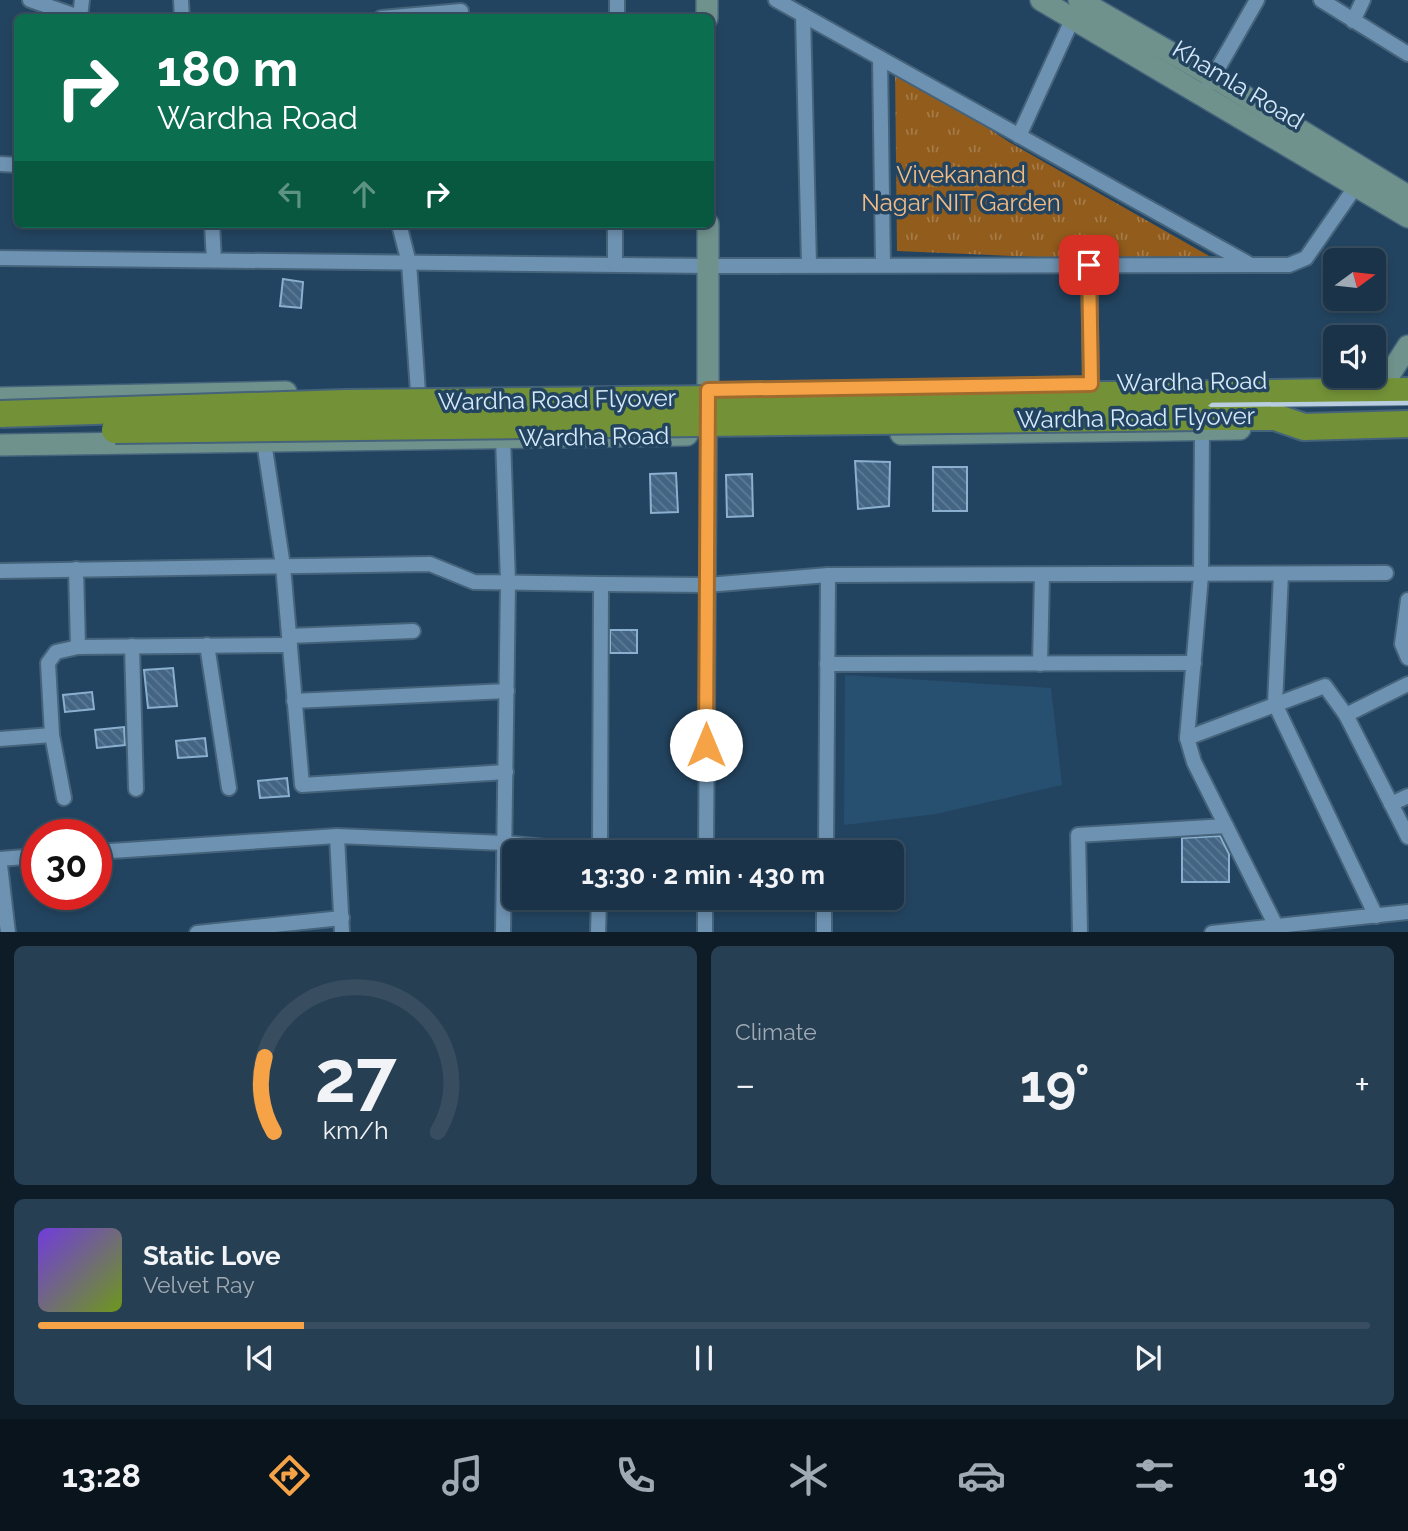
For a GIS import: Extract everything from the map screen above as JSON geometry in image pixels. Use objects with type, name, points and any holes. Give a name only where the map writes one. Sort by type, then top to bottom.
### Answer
[{"type":"highway","name":"Wardha Road Flyover","points":[[0,414],[373,403],[1396,387]]},
{"type":"highway","name":"Wardha Road Flyover","points":[[0,431],[1275,416],[1304,427]]},
{"type":"highway","name":"Wardha Road","points":[[1304,427],[1408,424]]},
{"type":"street","points":[[30,0],[72,14]]},
{"type":"street","points":[[776,0],[1251,265]]},
{"type":"street","name":"Khamla Road","points":[[1041,0],[1076,9],[1408,196]]},
{"type":"street","points":[[1208,85],[1257,0]]},
{"type":"street","points":[[1321,0],[1408,54]]},
{"type":"street","points":[[1353,21],[1363,0]]},
{"type":"street","points":[[417,14],[461,9]]},
{"type":"street","points":[[1019,136],[1076,9]]},
{"type":"street","points":[[803,15],[809,265]]},
{"type":"street","points":[[880,58],[883,265]]},
{"type":"street","name":"Khamla Road","points":[[1208,85],[1356,186],[1408,217]]},
{"type":"street","points":[[0,258],[708,265],[1289,265],[1306,258],[1356,186]]},
{"type":"street","points":[[212,228],[214,260]]},
{"type":"street","points":[[400,228],[409,263],[418,392]]},
{"type":"street","points":[[615,228],[615,264]]},
{"type":"street","points":[[706,840],[708,228]]},
{"type":"street","points":[[1089,265],[1091,384]]},
{"type":"street","points":[[1396,387],[1408,346]]},
{"type":"street","name":"Wardha Road","points":[[0,398],[303,392],[708,390],[1091,384],[1396,387],[1408,383]]},
{"type":"street","name":"Wardha Road","points":[[0,446],[1304,427]]},
{"type":"street","points":[[1202,430],[1201,576],[1187,738],[1194,762],[1276,926]]},
{"type":"street","points":[[503,438],[509,582],[504,840]]},
{"type":"street","points":[[264,442],[284,566],[302,785],[506,772]]},
{"type":"street","points":[[0,570],[430,564],[474,582],[707,585],[828,575],[1201,576],[1387,573]]},
{"type":"street","points":[[76,569],[78,647]]},
{"type":"street","points":[[1281,574],[1275,704],[1376,916]]},
{"type":"street","points":[[827,840],[828,575]]},
{"type":"street","points":[[1040,664],[1042,575]]},
{"type":"street","points":[[600,840],[601,584]]},
{"type":"street","points":[[1408,600],[1402,643],[1408,658]]},
{"type":"street","points":[[64,798],[52,735],[48,663],[56,652],[78,647],[207,645],[413,631]]},
{"type":"street","points":[[207,645],[229,788]]},
{"type":"street","points":[[132,646],[136,789]]},
{"type":"street","points":[[827,664],[1194,663]]},
{"type":"street","points":[[1346,715],[1408,684]]},
{"type":"street","points":[[1187,738],[1325,685],[1346,715],[1408,837]]},
{"type":"street","points":[[294,701],[507,691]]},
{"type":"street","points":[[0,738],[52,735]]},
{"type":"street","points":[[1391,804],[1408,796]]},
{"type":"street","points":[[1080,932],[1078,835],[1226,826]]},
{"type":"street","points":[[112,851],[337,836],[502,846]]},
{"type":"street","points":[[217,932],[342,925],[337,836]]},
{"type":"street","points":[[0,859],[21,857]]},
{"type":"street","points":[[0,865],[8,932]]},
{"type":"street","points":[[503,932],[505,910]]},
{"type":"street","points":[[598,932],[599,910]]},
{"type":"street","points":[[705,910],[705,932]]},
{"type":"street","points":[[824,910],[824,932]]},
{"type":"street","points":[[1221,932],[1408,912]]},
{"type":"shaded area","points":[[845,675],[1051,688],[1062,785],[936,814],[844,825]]},
{"type":"green space","name":"Vivekanand Nagar NIT Garden","points":[[895,67],[1009,142],[1225,265],[897,251]]},
{"type":"building","points":[[283,279],[303,282],[301,308],[280,306]]},
{"type":"building","points":[[855,461],[890,462],[889,506],[858,509]]},
{"type":"building","points":[[933,467],[967,467],[967,511],[933,511]]},
{"type":"building","points":[[676,473],[678,512],[651,513],[650,474]]},
{"type":"building","points":[[752,474],[753,516],[727,517],[726,475]]},
{"type":"building","points":[[610,630],[637,630],[637,653],[610,653]]},
{"type":"building","points":[[173,668],[177,706],[148,708],[144,670]]},
{"type":"building","points":[[92,692],[94,709],[65,712],[63,695]]},
{"type":"building","points":[[124,727],[125,745],[97,748],[95,730]]},
{"type":"building","points":[[205,738],[207,756],[178,758],[176,741]]},
{"type":"building","points":[[287,778],[289,796],[260,798],[258,781]]},
{"type":"building","points":[[1220,836],[1229,854],[1229,882],[1182,882],[1182,838]]},
{"type":"railway","points":[[0,425],[407,413],[1408,403]]},
{"type":"route","points":[[706,745],[708,390],[1091,384],[1089,265]]}]
